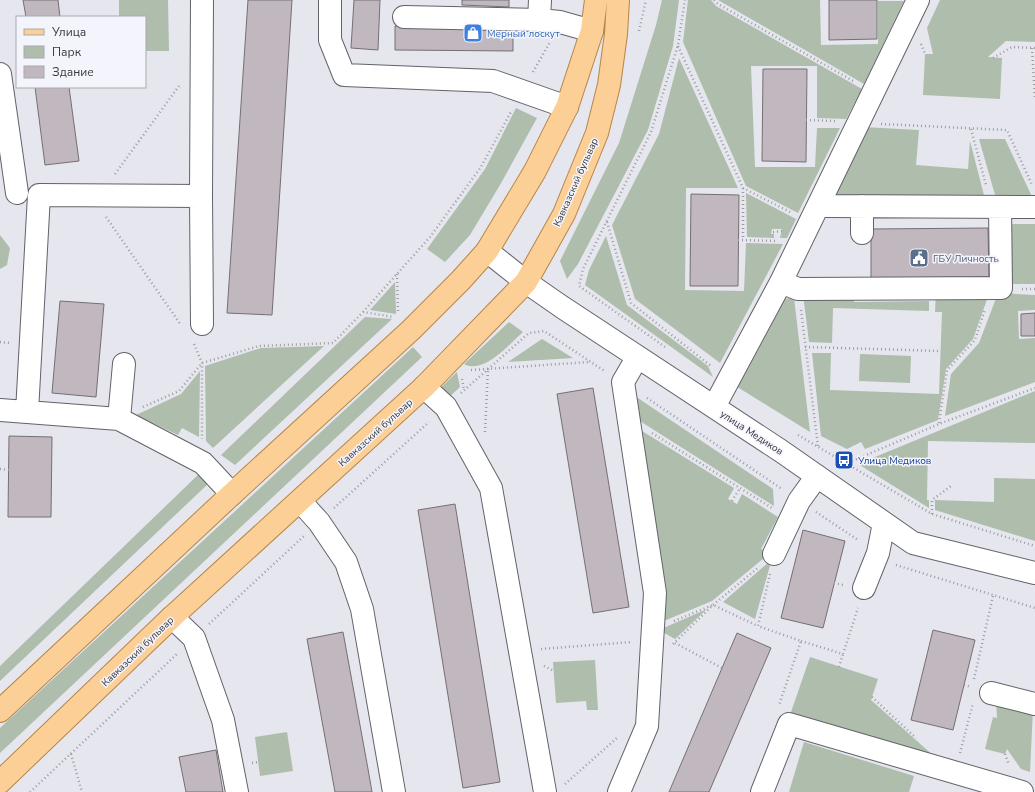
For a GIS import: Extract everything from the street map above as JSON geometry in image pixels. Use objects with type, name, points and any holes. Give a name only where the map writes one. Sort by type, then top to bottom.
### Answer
[{"type":"main road","points":[[0,711],[232,494],[411,330],[487,251],[535,171],[567,108],[592,31],[596,0]]},
{"type":"main road","name":"Кавказский бульвар","points":[[0,782],[172,617],[424,387],[526,282],[564,214],[597,133],[609,85],[616,34],[618,0]]},
{"type":"main road","points":[[616,34],[629,0]]},
{"type":"street","points":[[192,331],[201,196],[202,0]]},
{"type":"street","points":[[330,0],[330,40],[344,75],[493,81],[567,108]]},
{"type":"street","points":[[714,407],[790,285],[800,242],[918,0]]},
{"type":"street","points":[[404,17],[539,10],[560,22],[592,31]]},
{"type":"street","points":[[0,74],[9,193],[95,196],[201,196]]},
{"type":"street","points":[[28,412],[39,195]]},
{"type":"street","points":[[820,203],[826,206],[1035,207]]},
{"type":"street","points":[[862,206],[862,233]]},
{"type":"street","points":[[790,285],[1001,288],[996,207]]},
{"type":"street","name":"улица Медиков","points":[[487,251],[526,282],[637,358],[714,407],[817,476],[913,543],[1035,573]]},
{"type":"street","points":[[619,792],[647,726],[655,593],[623,382],[637,358]]},
{"type":"street","points":[[119,415],[124,364]]},
{"type":"street","points":[[424,387],[446,407],[491,488],[520,651],[553,789]]},
{"type":"street","points":[[0,410],[119,415],[203,463],[232,494]]},
{"type":"street","points":[[774,554],[799,502],[817,476]]},
{"type":"street","points":[[300,500],[319,522],[346,562],[362,609],[394,792]]},
{"type":"street","points":[[864,588],[878,553],[884,523]]},
{"type":"street","points":[[172,617],[194,638],[223,720],[237,792]]},
{"type":"street","points":[[979,692],[1035,704]]},
{"type":"street","points":[[762,792],[789,724],[1022,792]]},
{"type":"path","points":[[669,350],[578,286],[583,269],[651,132],[678,45],[685,0]]},
{"type":"path","points":[[714,0],[718,4],[858,84]]},
{"type":"path","points":[[119,415],[131,413],[179,391],[202,363],[259,346],[333,343],[363,312],[430,237],[482,167],[560,22]]},
{"type":"path","points":[[678,45],[743,188],[743,240]]},
{"type":"path","points":[[993,58],[1012,47],[1034,48],[1035,99]]},
{"type":"path","points":[[183,80],[95,196],[192,331],[202,363],[202,444]]},
{"type":"path","points":[[806,120],[859,122]]},
{"type":"path","points":[[888,124],[1007,130],[1035,191]]},
{"type":"path","points":[[971,128],[996,207]]},
{"type":"path","points":[[743,188],[794,214]]},
{"type":"path","points":[[607,222],[631,303],[710,364],[714,370]]},
{"type":"path","points":[[777,231],[777,241]]},
{"type":"path","points":[[738,240],[800,242]]},
{"type":"path","points":[[363,312],[398,317],[397,274]]},
{"type":"path","points":[[790,285],[805,347],[818,447]]},
{"type":"path","points":[[939,424],[947,370],[975,340],[992,288]]},
{"type":"path","points":[[805,347],[941,351]]},
{"type":"path","points":[[468,370],[590,362]]},
{"type":"path","points":[[485,436],[488,368]]},
{"type":"path","points":[[845,464],[939,424],[1035,388]]},
{"type":"path","points":[[628,418],[791,520]]},
{"type":"path","points":[[798,434],[845,464],[932,514],[1035,546]]},
{"type":"path","points":[[0,470],[9,470]]},
{"type":"path","points":[[932,514],[932,500],[951,486]]},
{"type":"path","points":[[732,501],[740,488]]},
{"type":"path","points":[[651,665],[713,605],[774,554]]},
{"type":"path","points":[[758,626],[774,554]]},
{"type":"path","points":[[839,666],[864,588]]},
{"type":"path","points":[[955,772],[979,692],[993,596]]},
{"type":"path","points":[[520,651],[653,635],[713,605]]},
{"type":"path","points":[[713,605],[758,626],[843,654]]},
{"type":"path","points":[[653,635],[675,642],[722,668]]},
{"type":"path","points":[[777,712],[801,641]]},
{"type":"path","points":[[872,697],[922,742]]},
{"type":"path","points":[[553,789],[631,725],[647,726]]},
{"type":"path","points":[[70,754],[82,792]]},
{"type":"green space","points":[[119,0],[168,0],[169,51],[146,51],[146,16],[119,16]]},
{"type":"green space","points":[[662,0],[679,0],[673,46],[648,130],[578,264],[567,279],[560,261],[619,143],[656,25]]},
{"type":"green space","points":[[688,0],[711,0],[716,6],[862,89],[846,119],[817,118],[817,66],[751,66],[755,167],[815,167],[817,128],[840,128],[798,213],[746,186],[683,42]]},
{"type":"green space","points":[[718,0],[820,0],[821,45],[878,44],[878,1],[904,1],[864,84]]},
{"type":"green space","points":[[940,0],[1035,0],[1035,42],[1006,41],[988,57],[1002,58],[1000,99],[923,95],[925,54],[933,54],[927,28]]},
{"type":"green space","points":[[679,58],[738,188],[686,188],[685,290],[744,291],[746,243],[783,244],[720,363],[635,299],[612,225],[659,134]]},
{"type":"green space","points":[[516,108],[537,118],[470,235],[445,262],[427,249],[485,169]]},
{"type":"green space","points":[[863,127],[919,130],[916,165],[968,169],[970,141],[986,203],[829,200]]},
{"type":"green space","points":[[979,139],[1005,139],[1035,203],[997,202]]},
{"type":"green space","points":[[746,193],[796,219],[787,238],[780,238],[782,229],[772,229],[771,234],[774,234],[774,238],[747,237]]},
{"type":"green space","points":[[1006,224],[1035,224],[1035,284],[1006,284]]},
{"type":"green space","points":[[0,235],[10,248],[7,265],[0,269]]},
{"type":"green space","points":[[606,236],[627,305],[708,366],[713,377],[585,285],[589,270]]},
{"type":"green space","points":[[395,282],[396,314],[370,310]]},
{"type":"green space","points":[[936,291],[990,291],[973,339],[946,369],[938,420],[865,449],[861,442],[847,449],[821,436],[812,353],[831,353],[830,390],[939,394],[942,312],[935,312]]},
{"type":"green space","points":[[854,293],[854,302],[929,301],[929,311],[833,308],[832,343],[809,342],[803,294]]},
{"type":"green space","points":[[998,293],[1035,295],[1035,310],[1018,311],[1019,339],[1035,338],[1035,382],[945,416],[951,374],[979,343]]},
{"type":"green space","points":[[794,298],[810,432],[734,385],[777,299]]},
{"type":"green space","points":[[365,317],[392,319],[235,465],[221,455]]},
{"type":"green space","points":[[509,322],[523,332],[496,357],[488,362],[472,366],[464,364]]},
{"type":"green space","points":[[542,339],[573,358],[508,362]]},
{"type":"green space","points":[[324,346],[213,448],[206,441],[205,366],[261,348]]},
{"type":"green space","points":[[413,347],[422,357],[0,753],[0,728]]},
{"type":"green space","points":[[860,354],[911,356],[910,383],[859,381]]},
{"type":"green space","points":[[200,371],[199,437],[182,428],[178,435],[136,415],[181,394]]},
{"type":"green space","points":[[457,372],[460,387],[446,400],[437,391]]},
{"type":"green space","points":[[1035,391],[1035,443],[928,441],[927,500],[929,500],[929,508],[858,464]]},
{"type":"green space","points":[[629,392],[773,489],[774,506],[632,416]]},
{"type":"green space","points":[[634,426],[734,488],[728,499],[737,504],[742,494],[778,517],[761,549],[770,553],[712,601],[659,623]]},
{"type":"green space","points":[[202,471],[209,483],[0,681],[0,666]]},
{"type":"green space","points":[[994,478],[1035,479],[1035,541],[935,510],[935,500],[994,502]]},
{"type":"green space","points":[[769,562],[771,562],[755,619],[723,602]]},
{"type":"green space","points":[[707,609],[675,639],[659,630]]},
{"type":"green space","points":[[810,657],[878,679],[871,700],[945,766],[790,715]]},
{"type":"green space","points":[[595,660],[598,710],[587,710],[586,701],[556,703],[553,662]]},
{"type":"green space","points":[[996,698],[1033,709],[1030,772],[1021,769],[1007,749],[1005,754],[985,749],[993,717],[997,718]]},
{"type":"green space","points":[[287,732],[293,771],[260,776],[255,737]]},
{"type":"green space","points":[[804,742],[914,776],[909,792],[789,792]]},
{"type":"building","points":[[23,0],[58,0],[60,16],[26,16]]},
{"type":"building","points":[[248,0],[292,0],[272,315],[227,313]]},
{"type":"building","points":[[354,0],[380,0],[378,50],[351,48]]},
{"type":"building","points":[[462,0],[509,0],[509,7],[462,5]]},
{"type":"building","points":[[829,0],[877,0],[877,39],[829,40]]},
{"type":"building","points":[[395,26],[513,26],[513,51],[395,50]]},
{"type":"building","points":[[763,69],[807,69],[806,162],[762,161]]},
{"type":"building","points":[[35,88],[69,88],[79,161],[45,165]]},
{"type":"building","points":[[691,194],[739,195],[738,286],[690,286]]},
{"type":"building","points":[[988,228],[989,277],[871,278],[871,229]]},
{"type":"building","points":[[60,301],[104,304],[96,397],[52,393]]},
{"type":"building","points":[[1035,313],[1035,336],[1021,336],[1021,314]]},
{"type":"building","points":[[593,388],[629,607],[593,613],[557,394]]},
{"type":"building","points":[[9,436],[52,437],[51,517],[8,517]]},
{"type":"building","points":[[455,504],[500,782],[463,788],[418,510]]},
{"type":"building","points":[[803,530],[845,541],[823,628],[781,618]]},
{"type":"building","points":[[933,630],[975,640],[953,730],[911,720]]},
{"type":"building","points":[[343,632],[372,792],[335,792],[307,639]]},
{"type":"building","points":[[737,633],[771,648],[709,792],[669,792]]},
{"type":"building","points":[[216,750],[223,792],[186,792],[179,757]]},
{"type":"place","name":"Мерный лоскут","points":[[473,33]]},
{"type":"place","name":"ГБУ Личность","points":[[919,258]]},
{"type":"place","name":"Улица Медиков","points":[[844,460]]}]
